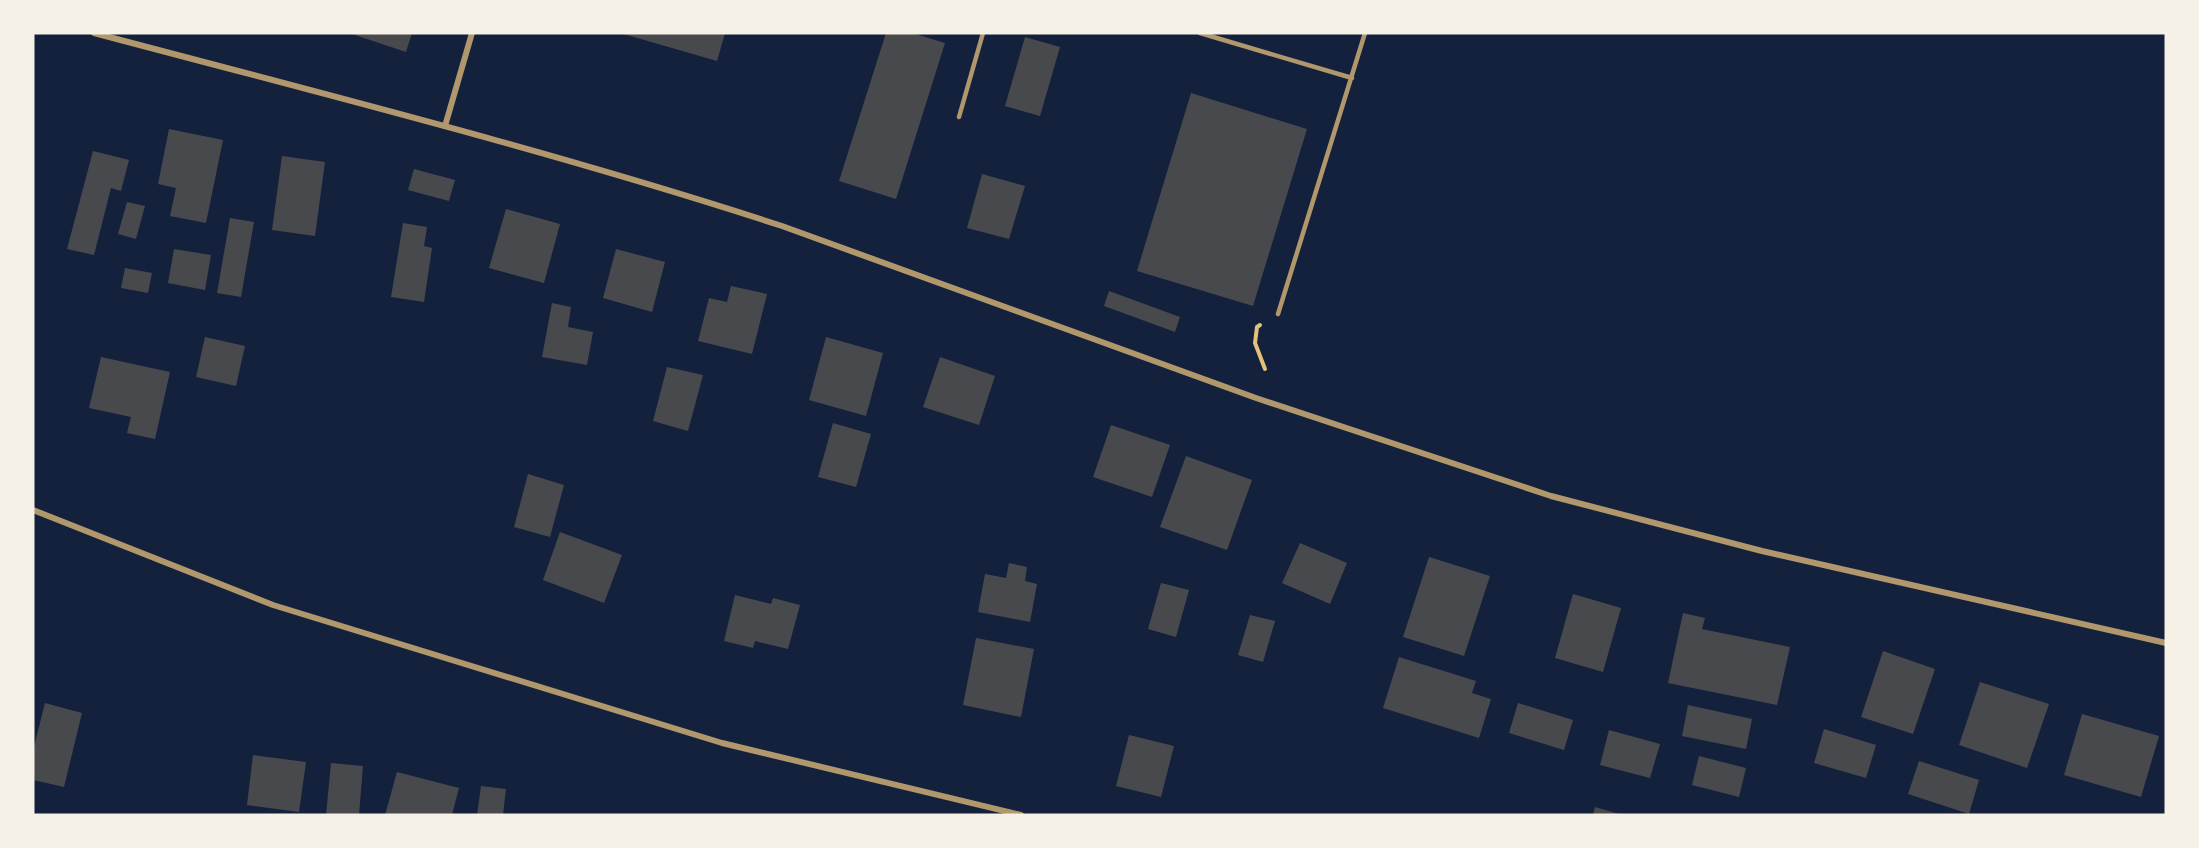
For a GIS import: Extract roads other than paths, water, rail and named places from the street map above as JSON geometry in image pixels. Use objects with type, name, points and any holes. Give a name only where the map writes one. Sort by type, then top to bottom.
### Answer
[{"type":"street","points":[[94,33],[445,126],[710,202],[1256,398],[1551,496],[1762,551],[2166,643]]},
{"type":"street","points":[[445,126],[472,33]]},
{"type":"street","points":[[33,510],[273,605],[722,743],[1021,815]]},
{"type":"lane","points":[[959,117],[983,33]]},
{"type":"lane","points":[[1200,33],[1352,78]]},
{"type":"lane","points":[[1278,314],[1365,33]]}]
